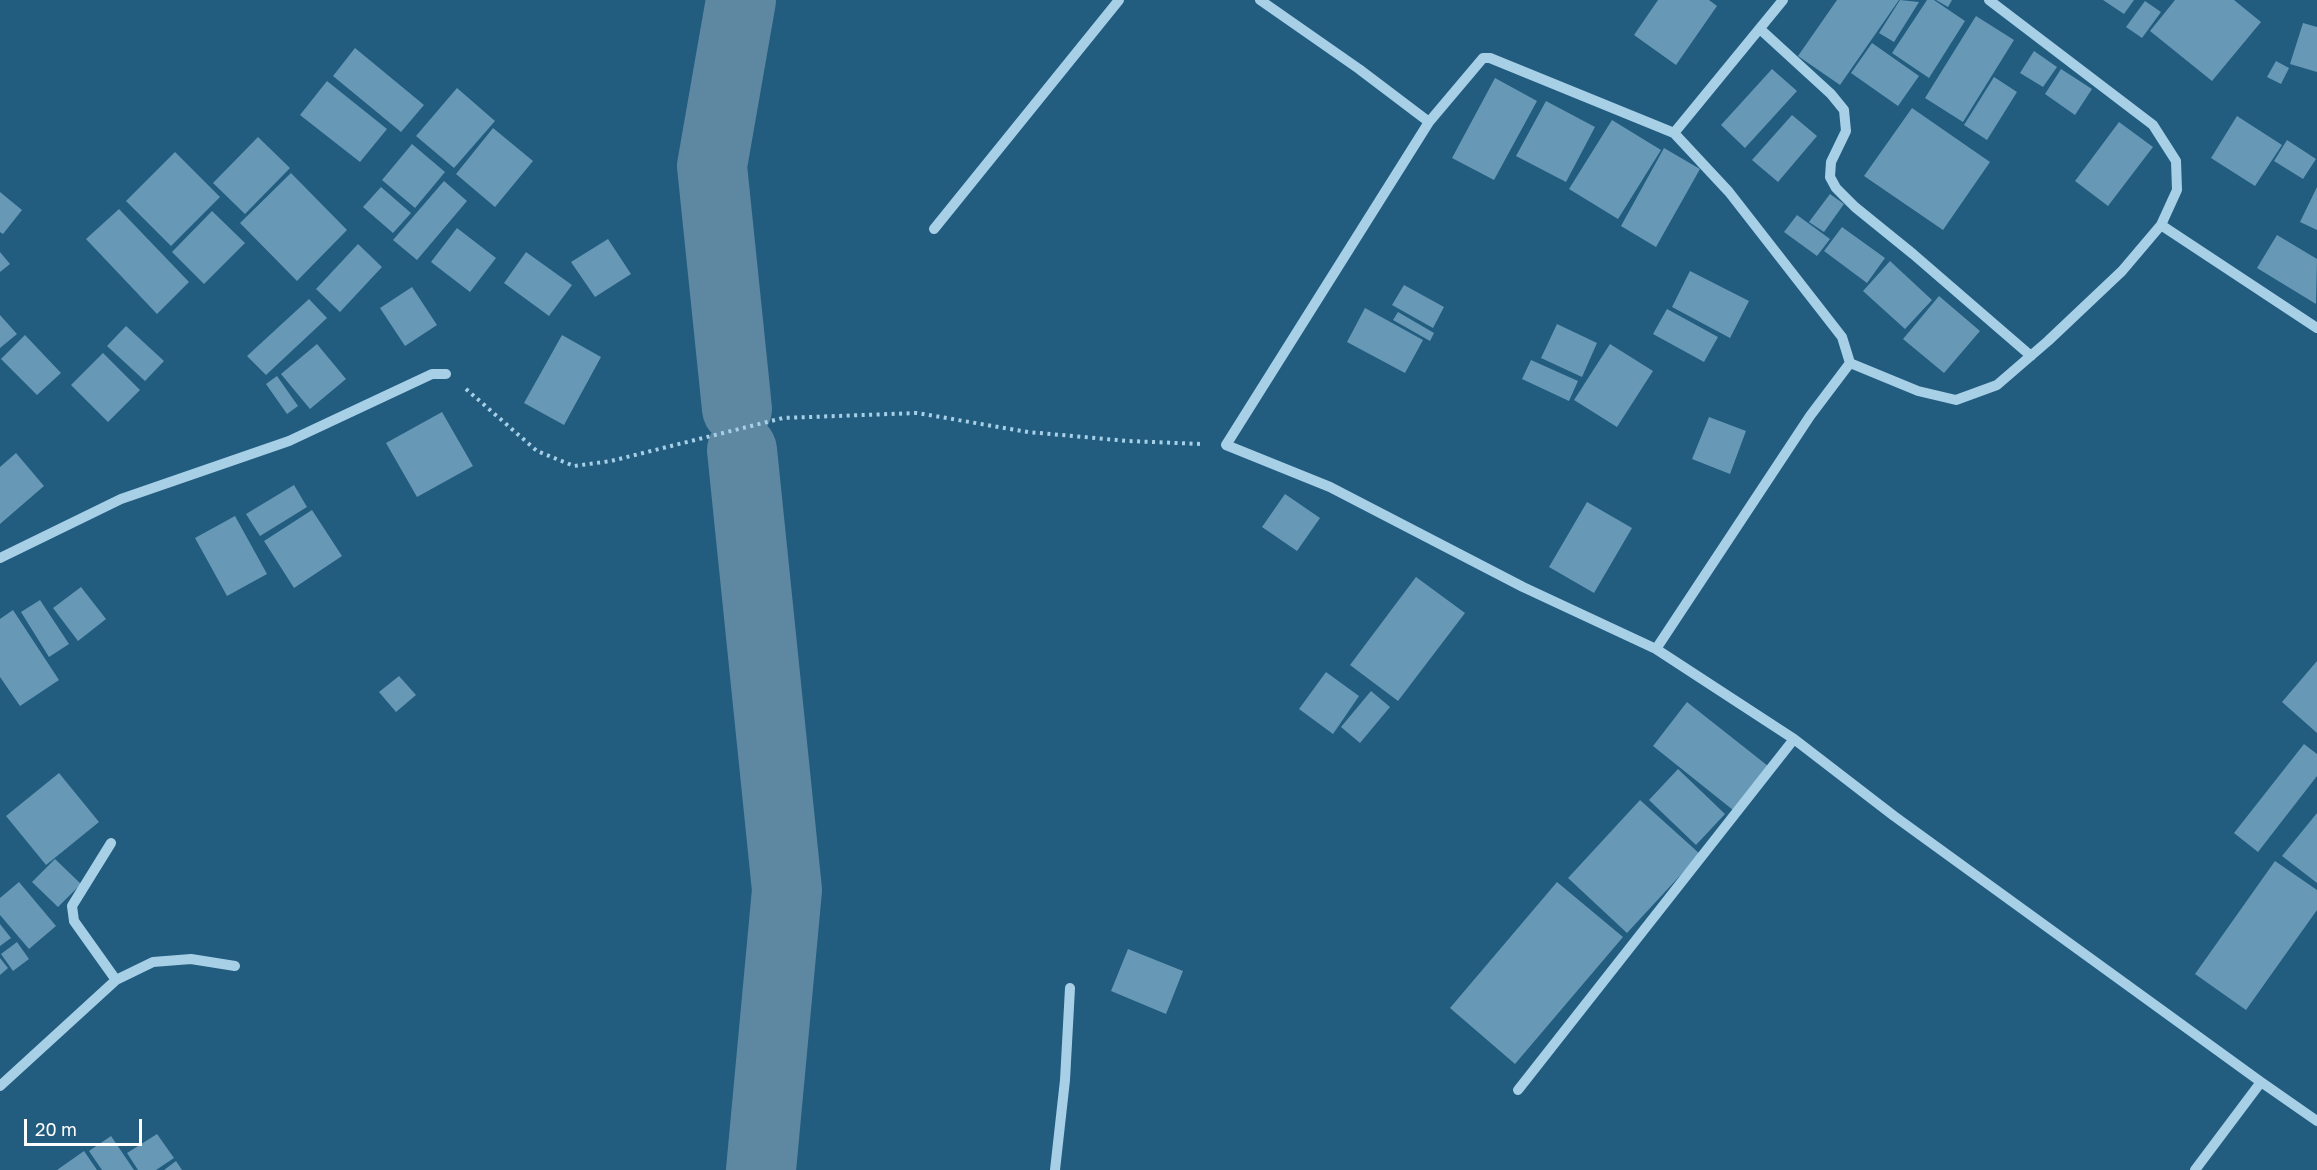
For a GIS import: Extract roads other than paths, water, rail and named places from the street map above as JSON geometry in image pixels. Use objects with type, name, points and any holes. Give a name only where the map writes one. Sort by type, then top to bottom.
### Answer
[{"type":"street","points":[[934,229],[1119,0]]},
{"type":"street","points":[[1260,0],[1359,69],[1429,122]]},
{"type":"street","points":[[1674,133],[1783,0]]},
{"type":"street","points":[[1850,363],[1918,391],[1956,400],[1997,385],[2122,270],[2161,225],[2177,190],[2176,161],[2153,125],[1989,0]]},
{"type":"street","points":[[1760,29],[1831,94],[1844,110],[1846,131],[1831,162],[1830,177],[1836,188],[1855,207],[2031,356]]},
{"type":"street","points":[[1850,363],[1842,337],[1729,192],[1674,133],[1490,58],[1483,58],[1429,122],[1226,445],[1330,487],[1523,587],[1656,649],[1794,739],[1894,816],[2317,1121]]},
{"type":"street","points":[[2161,225],[2317,328]]},
{"type":"street","points":[[1656,649],[1810,416],[1850,363]]},
{"type":"street","points":[[0,558],[122,499],[289,441],[432,374],[446,374]]},
{"type":"street","points":[[1518,1090],[1794,739]]},
{"type":"street","points":[[111,843],[72,906],[74,921],[116,980]]},
{"type":"street","points":[[0,1086],[116,980],[153,962],[191,959],[235,966]]},
{"type":"street","points":[[1055,1170],[1065,1080],[1070,988]]},
{"type":"street","points":[[2195,1170],[2261,1082]]},
{"type":"waterway","points":[[737,409],[712,166],[741,0]]},
{"type":"waterway","points":[[742,450],[787,890],[761,1170]]}]
